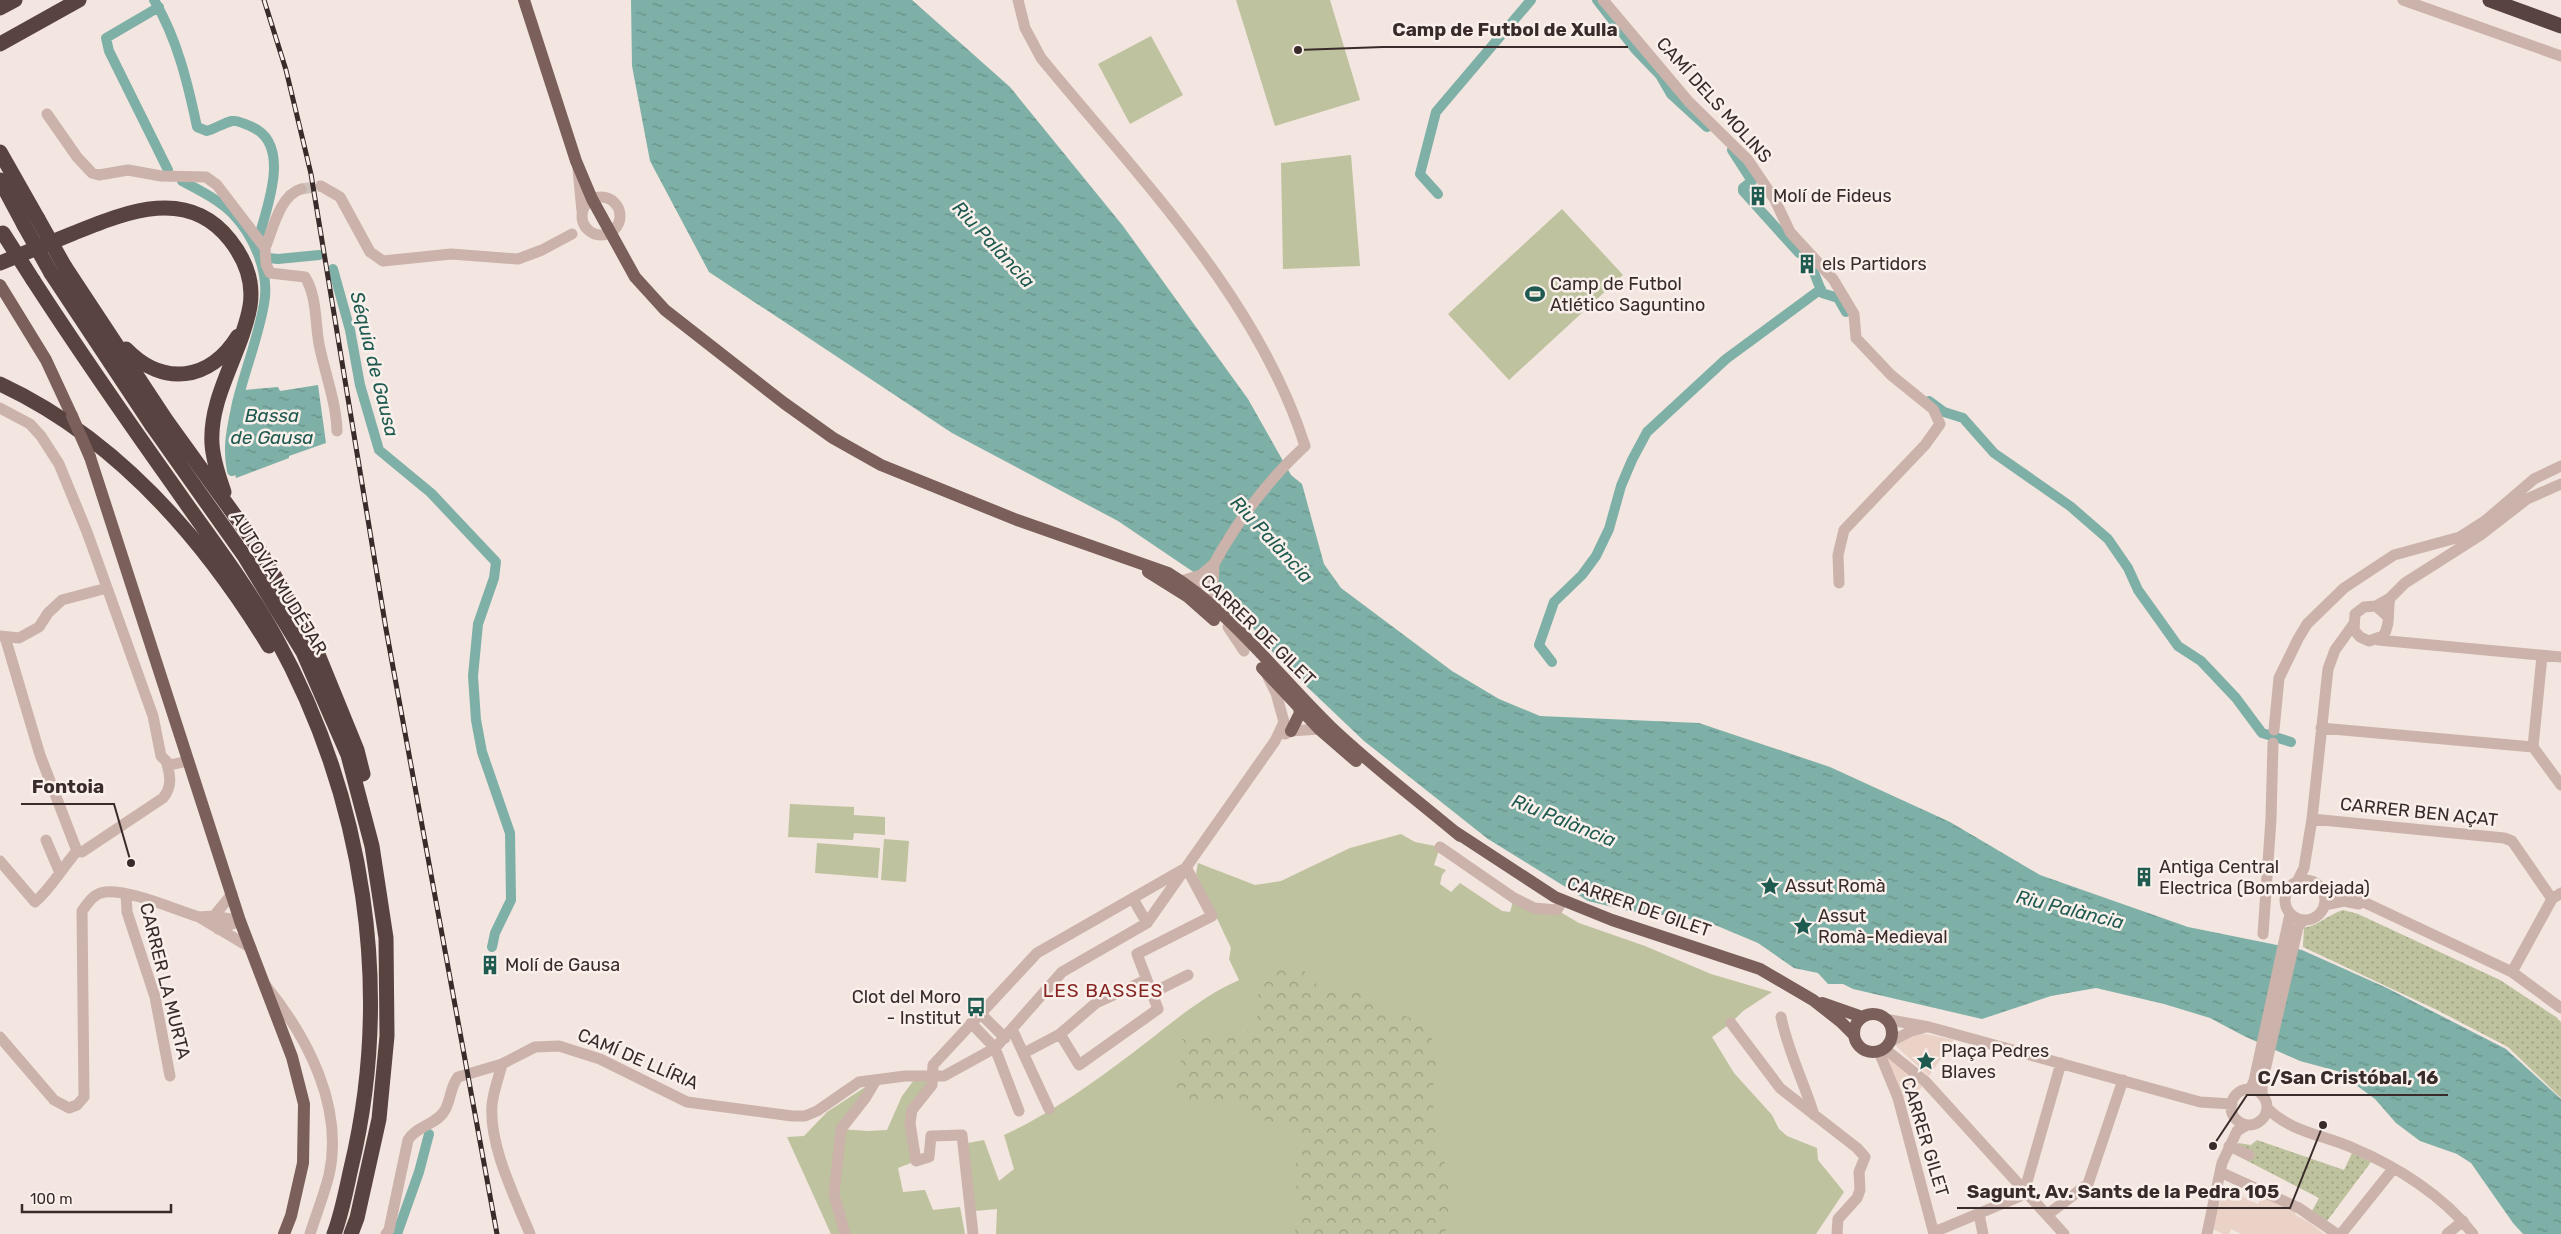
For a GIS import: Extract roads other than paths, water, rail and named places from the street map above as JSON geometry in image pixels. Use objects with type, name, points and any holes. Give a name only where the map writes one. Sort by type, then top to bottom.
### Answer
[{"type":"highway","points":[[0,8],[15,0]]},
{"type":"highway","points":[[0,44],[79,0]]},
{"type":"highway","points":[[2490,0],[2561,26]]},
{"type":"highway","points":[[0,152],[31,222]]},
{"type":"highway","name":"AUTOVÍA MUDÉJAR","points":[[0,180],[31,222],[153,427],[245,557],[303,652],[348,755],[372,846],[386,938],[387,1036],[379,1119],[357,1218],[351,1234]]},
{"type":"highway","points":[[0,263],[98,223],[142,209],[177,208],[192,212],[211,221],[224,233],[240,252],[251,286],[246,325],[236,356],[222,389],[213,420],[214,455],[230,509]]},
{"type":"highway","name":"AUTOVÍA MUDÉJAR","points":[[2,230],[104,387],[257,606],[288,661],[323,739],[344,806],[361,884],[368,942],[371,1014],[367,1074],[360,1130],[334,1234]]},
{"type":"highway","points":[[58,270],[124,347],[138,361],[153,370],[169,374],[182,374],[197,371],[211,365],[234,343],[246,325]]},
{"type":"highway","points":[[58,270],[259,549],[315,647],[357,750],[381,843],[393,938],[395,981],[387,1036]]},
{"type":"highway","points":[[0,384],[62,418],[131,473],[192,536],[236,593],[271,649],[316,746],[347,848],[368,942]]},
{"type":"main road","points":[[524,0],[576,161],[592,199],[609,233],[635,277],[664,310],[833,438],[881,465],[1017,520],[1124,559]]},
{"type":"main road","points":[[2,288],[46,360],[90,457],[240,922],[266,985],[292,1057],[304,1104],[303,1163],[291,1216],[284,1234]]},
{"type":"main road","name":"CARRER DE GILET","points":[[1124,559],[1162,580],[1206,612],[1299,708]]},
{"type":"main road","name":"CARRER DE GILET","points":[[1124,559],[1168,573],[1194,591],[1212,606],[1260,655],[1325,728],[1460,836],[1563,900],[1612,920],[1760,969],[1813,1000],[1853,1034]]},
{"type":"main road","points":[[1260,655],[1269,670],[1296,699],[1299,708],[1311,713],[1325,728]]},
{"type":"main road","points":[[1287,726],[1299,708]]},
{"type":"main road","name":"CARRER DE GILET","points":[[1813,1000],[1862,1017]]},
{"type":"main road","points":[[1874,1014],[1885,1018],[1892,1029],[1885,1048],[1863,1051],[1858,1047],[1853,1034],[1855,1025],[1862,1017],[1874,1014]]},
{"type":"street","points":[[1018,0],[1025,28],[1041,58],[1187,235],[1253,329],[1277,374],[1297,420],[1305,446],[1285,464],[1234,528],[1214,564],[1201,575],[1181,581]]},
{"type":"street","name":"CAMÍ DELS MOLINS","points":[[1603,0],[1689,102],[1748,160],[1775,200],[1790,232],[1832,279],[1854,314],[1856,338],[1891,375],[1933,409],[1940,424],[1925,445],[1844,530],[1838,555],[1839,583]]},
{"type":"street","points":[[2403,0],[2561,56]]},
{"type":"street","points":[[47,114],[77,157],[92,173],[99,174],[128,170],[161,176],[206,177],[217,185],[265,248]]},
{"type":"street","points":[[576,161],[582,215],[588,230]]},
{"type":"street","points":[[321,186],[340,196],[370,252],[383,261],[451,254],[518,259],[542,250],[572,234],[588,230],[598,235],[609,233],[616,227],[620,218],[618,208],[612,200],[603,197],[592,199],[572,234]]},
{"type":"street","points":[[301,189],[292,192],[284,199],[265,248],[266,264],[270,273],[305,277],[312,288],[319,344],[336,415],[337,432]]},
{"type":"street","points":[[0,408],[30,424],[42,436],[59,464],[107,588],[153,716],[161,756],[170,765],[188,761]]},
{"type":"street","points":[[2274,730],[2279,678],[2294,647],[2307,624],[2344,588],[2394,554],[2460,537],[2485,521],[2534,479],[2561,466]]},
{"type":"street","points":[[2250,1090],[2254,1081],[2290,914],[2285,896],[2289,887],[2297,882],[2304,868],[2312,819],[2330,658],[2353,625],[2355,614],[2359,610],[2370,605],[2376,606],[2390,598],[2405,583],[2482,534],[2527,499],[2561,484]]},
{"type":"street","points":[[1212,606],[1214,564]]},
{"type":"street","points":[[1194,591],[1201,575]]},
{"type":"street","points":[[1162,580],[1176,583],[1187,591],[1205,588],[1213,582]]},
{"type":"street","points":[[77,851],[37,747],[2,636],[19,638],[39,627],[48,613],[62,600],[107,588]]},
{"type":"street","points":[[1194,591],[1199,600],[1235,634],[1244,651]]},
{"type":"street","points":[[2378,640],[2383,636],[2388,621],[2390,598]]},
{"type":"street","points":[[2376,606],[2388,621],[2391,632],[2405,642]]},
{"type":"street","points":[[2353,625],[2360,637],[2369,641],[2405,642],[2561,658]]},
{"type":"street","points":[[2341,642],[2360,637]]},
{"type":"street","points":[[2542,656],[2534,747],[2561,785]]},
{"type":"street","points":[[1264,671],[1276,693],[1287,726]]},
{"type":"street","points":[[1287,726],[1325,728]]},
{"type":"street","points":[[1133,899],[1147,924],[1287,726]]},
{"type":"street","points":[[2321,728],[2534,747]]},
{"type":"street","points":[[2263,934],[2271,818],[2273,743]]},
{"type":"street","points":[[77,851],[82,852],[164,798],[169,791],[170,781],[166,761]]},
{"type":"street","name":"CARRER BEN AÇAT","points":[[2312,819],[2504,838],[2512,841],[2557,896]]},
{"type":"street","points":[[46,840],[60,873]]},
{"type":"street","points":[[1440,847],[1514,898],[1534,908],[1556,910],[1563,900]]},
{"type":"street","points":[[0,861],[35,902],[77,851]]},
{"type":"street","points":[[973,1234],[962,1135],[931,1136],[929,1157],[916,1162],[910,1123],[912,1110],[932,1085],[933,1064],[1037,953],[1186,868]]},
{"type":"street","points":[[1060,1034],[1079,1065],[1158,1009],[1137,954],[1212,916],[1186,868]]},
{"type":"street","points":[[2304,868],[2324,898],[2324,905],[2318,914],[2304,920],[2298,927],[2262,1083],[2262,1095],[2267,1108],[2278,1119],[2309,1133],[2352,1147],[2393,1169],[2429,1192],[2462,1221],[2473,1234]]},
{"type":"street","points":[[2297,882],[2315,884],[2353,897],[2368,906],[2512,972],[2561,1008]]},
{"type":"street","points":[[0,1037],[54,1100],[69,1108],[77,1105],[84,1097],[82,911],[90,899],[104,892],[126,894],[199,917],[251,948]]},
{"type":"street","name":"CARRER LA MURTA","points":[[126,894],[127,912],[155,997],[170,1076]]},
{"type":"street","points":[[214,916],[232,894]]},
{"type":"street","points":[[2512,972],[2557,896]]},
{"type":"street","points":[[2324,905],[2344,901],[2368,906]]},
{"type":"street","points":[[2290,914],[2304,920]]},
{"type":"street","points":[[199,917],[214,916],[240,922]]},
{"type":"street","points":[[218,929],[240,922]]},
{"type":"street","name":"CAMÍ DE LLÍRIA","points":[[386,1234],[389,1230],[408,1140],[413,1132],[444,1112],[454,1082],[458,1077],[502,1064],[535,1047],[547,1045],[572,1048],[600,1059],[687,1102],[792,1116],[805,1116],[817,1111],[859,1082],[905,1076],[944,1076],[995,1048],[1062,972],[1147,924]]},
{"type":"street","points":[[1152,993],[1188,976]]},
{"type":"street","points":[[1024,1053],[1060,1034],[1096,1003],[1146,980]]},
{"type":"street","points":[[266,985],[284,1008],[324,1085],[330,1118],[329,1174],[310,1234]]},
{"type":"street","points":[[980,1013],[1009,1033],[1024,1053],[1049,1109]]},
{"type":"street","points":[[1781,1018],[1789,1052],[1807,1091],[1814,1115]]},
{"type":"street","points":[[1885,1018],[1929,1027],[2233,1110]]},
{"type":"street","points":[[971,1023],[995,1048],[1019,1111]]},
{"type":"street","points":[[1731,1023],[1780,1088],[1857,1148],[1865,1157],[1859,1172],[1860,1190],[1856,1198],[1838,1219],[1837,1234]]},
{"type":"street","points":[[1929,1027],[1911,1031],[1885,1048],[1925,1081],[2027,1191],[2064,1234]]},
{"type":"street","name":"CARRER GILET","points":[[1885,1048],[1934,1233]]},
{"type":"street","points":[[1934,1233],[2027,1191],[2061,1062]]},
{"type":"street","points":[[502,1064],[492,1105],[494,1135],[509,1183],[530,1234]]},
{"type":"street","points":[[845,1234],[834,1194],[841,1129],[866,1098],[876,1080]]},
{"type":"street","points":[[2047,1215],[2088,1184],[2123,1080]]},
{"type":"street","points":[[2242,1128],[2233,1110],[2238,1094],[2250,1090],[2262,1095]]},
{"type":"street","points":[[2259,1122],[2263,1119],[2267,1108]]},
{"type":"street","points":[[2219,1234],[2207,1231],[2220,1172],[2229,1146],[2242,1128],[2259,1122],[2278,1119]]},
{"type":"street","points":[[2229,1146],[2250,1155]]},
{"type":"street","points":[[2341,1234],[2393,1169]]},
{"type":"street","points":[[2220,1172],[2299,1208],[2337,1234]]},
{"type":"street","points":[[1979,1214],[1982,1234]]},
{"type":"street","points":[[2447,1234],[2462,1221]]},
{"type":"water","name":"Riu Palància","points":[[631,0],[912,0],[1010,87],[1123,226],[1248,399],[1291,475],[1302,484],[1324,564],[1341,588],[1452,671],[1499,699],[1540,716],[1699,723],[1830,767],[1950,822],[2040,875],[2188,927],[2302,950],[2387,988],[2506,1049],[2561,1099],[2561,1234],[2523,1234],[2513,1223],[2471,1163],[2457,1154],[2420,1141],[2396,1123],[2375,1099],[2337,1071],[2300,1061],[2244,1036],[2210,1018],[2164,1004],[2096,988],[2051,996],[1982,1019],[1853,989],[1843,984],[1828,984],[1818,973],[1794,968],[1758,943],[1715,925],[1679,917],[1629,911],[1588,901],[1488,839],[1364,741],[1281,662],[1223,592],[1118,521],[952,433],[709,272],[650,161],[632,66]]},
{"type":"water","name":"Bassa de Gausa","points":[[318,385],[326,443],[236,478],[229,450],[244,390],[278,387],[280,391]]},
{"type":"waterway","name":"Séquia de Gausa","points":[[154,0],[169,30],[186,78],[197,127],[207,131],[229,122],[239,122],[263,134],[270,145],[274,159],[274,174],[272,190],[260,233]]},
{"type":"waterway","points":[[1438,194],[1420,174],[1436,112],[1531,0]]},
{"type":"waterway","points":[[1597,0],[1635,49],[1660,75],[1671,94],[1707,127]]},
{"type":"waterway","points":[[159,7],[106,38],[109,51],[168,170]]},
{"type":"waterway","points":[[1732,150],[1752,181],[1743,188],[1743,191],[1799,253]]},
{"type":"waterway","points":[[182,181],[222,204],[241,223],[254,244],[265,280],[264,304],[240,391],[232,429],[230,445],[232,471]]},
{"type":"waterway","name":"Séquia de Gausa","points":[[268,258],[278,259],[319,255]]},
{"type":"waterway","points":[[1806,261],[1813,270],[1822,293],[1838,298],[1846,312]]},
{"type":"waterway","name":"Séquia de Gausa","points":[[333,269],[350,330],[360,385],[379,450],[431,493],[496,562],[494,578],[478,624],[473,676],[476,720],[482,752],[510,833],[511,900],[495,933],[492,947]]},
{"type":"waterway","points":[[1552,662],[1539,645],[1554,602],[1582,575],[1596,556],[1609,529],[1621,486],[1647,432],[1726,359],[1821,289]]},
{"type":"waterway","points":[[1929,401],[1944,412],[1963,418],[1994,453],[2070,506],[2108,539],[2128,568],[2138,590],[2178,646],[2201,661],[2236,698],[2262,733],[2291,742]]},
{"type":"waterway","name":"Séquia de Gausa","points":[[397,1234],[419,1172],[429,1134]]},
{"type":"tunnel","points":[[301,189],[321,186]]},
{"type":"railway","points":[[264,0],[286,70],[311,174],[386,629],[497,1234]]},
{"type":"place","name":"Camp de Futbol de Xulla","points":[[1298,50]]},
{"type":"place","name":"Molí de Fideus","points":[[1758,196]]},
{"type":"place","name":"els Partidors","points":[[1807,264]]},
{"type":"place","name":"Camp de Futbol Atlético Saguntino","points":[[1535,294]]},
{"type":"place","name":"Fontoia","points":[[131,863]]},
{"type":"place","name":"Antiga Central Electrica (Bombardejada)","points":[[2144,877]]},
{"type":"place","name":"Assut Romà","points":[[1770,886]]},
{"type":"place","name":"Assut Romà-Medieval","points":[[1803,926]]},
{"type":"place","name":"Molí de Gausa","points":[[490,965]]},
{"type":"place","name":"Clot del Moro - Institut","points":[[976,1007]]},
{"type":"place","name":"Plaça Pedres Blaves","points":[[1926,1061]]},
{"type":"place","name":"Sagunt, Av. Sants de la Pedra 105","points":[[2323,1125]]},
{"type":"place","name":"C/San Cristóbal, 16","points":[[2213,1146]]},
{"type":"district","name":"LES BASSES","points":[[1103,990]]}]
